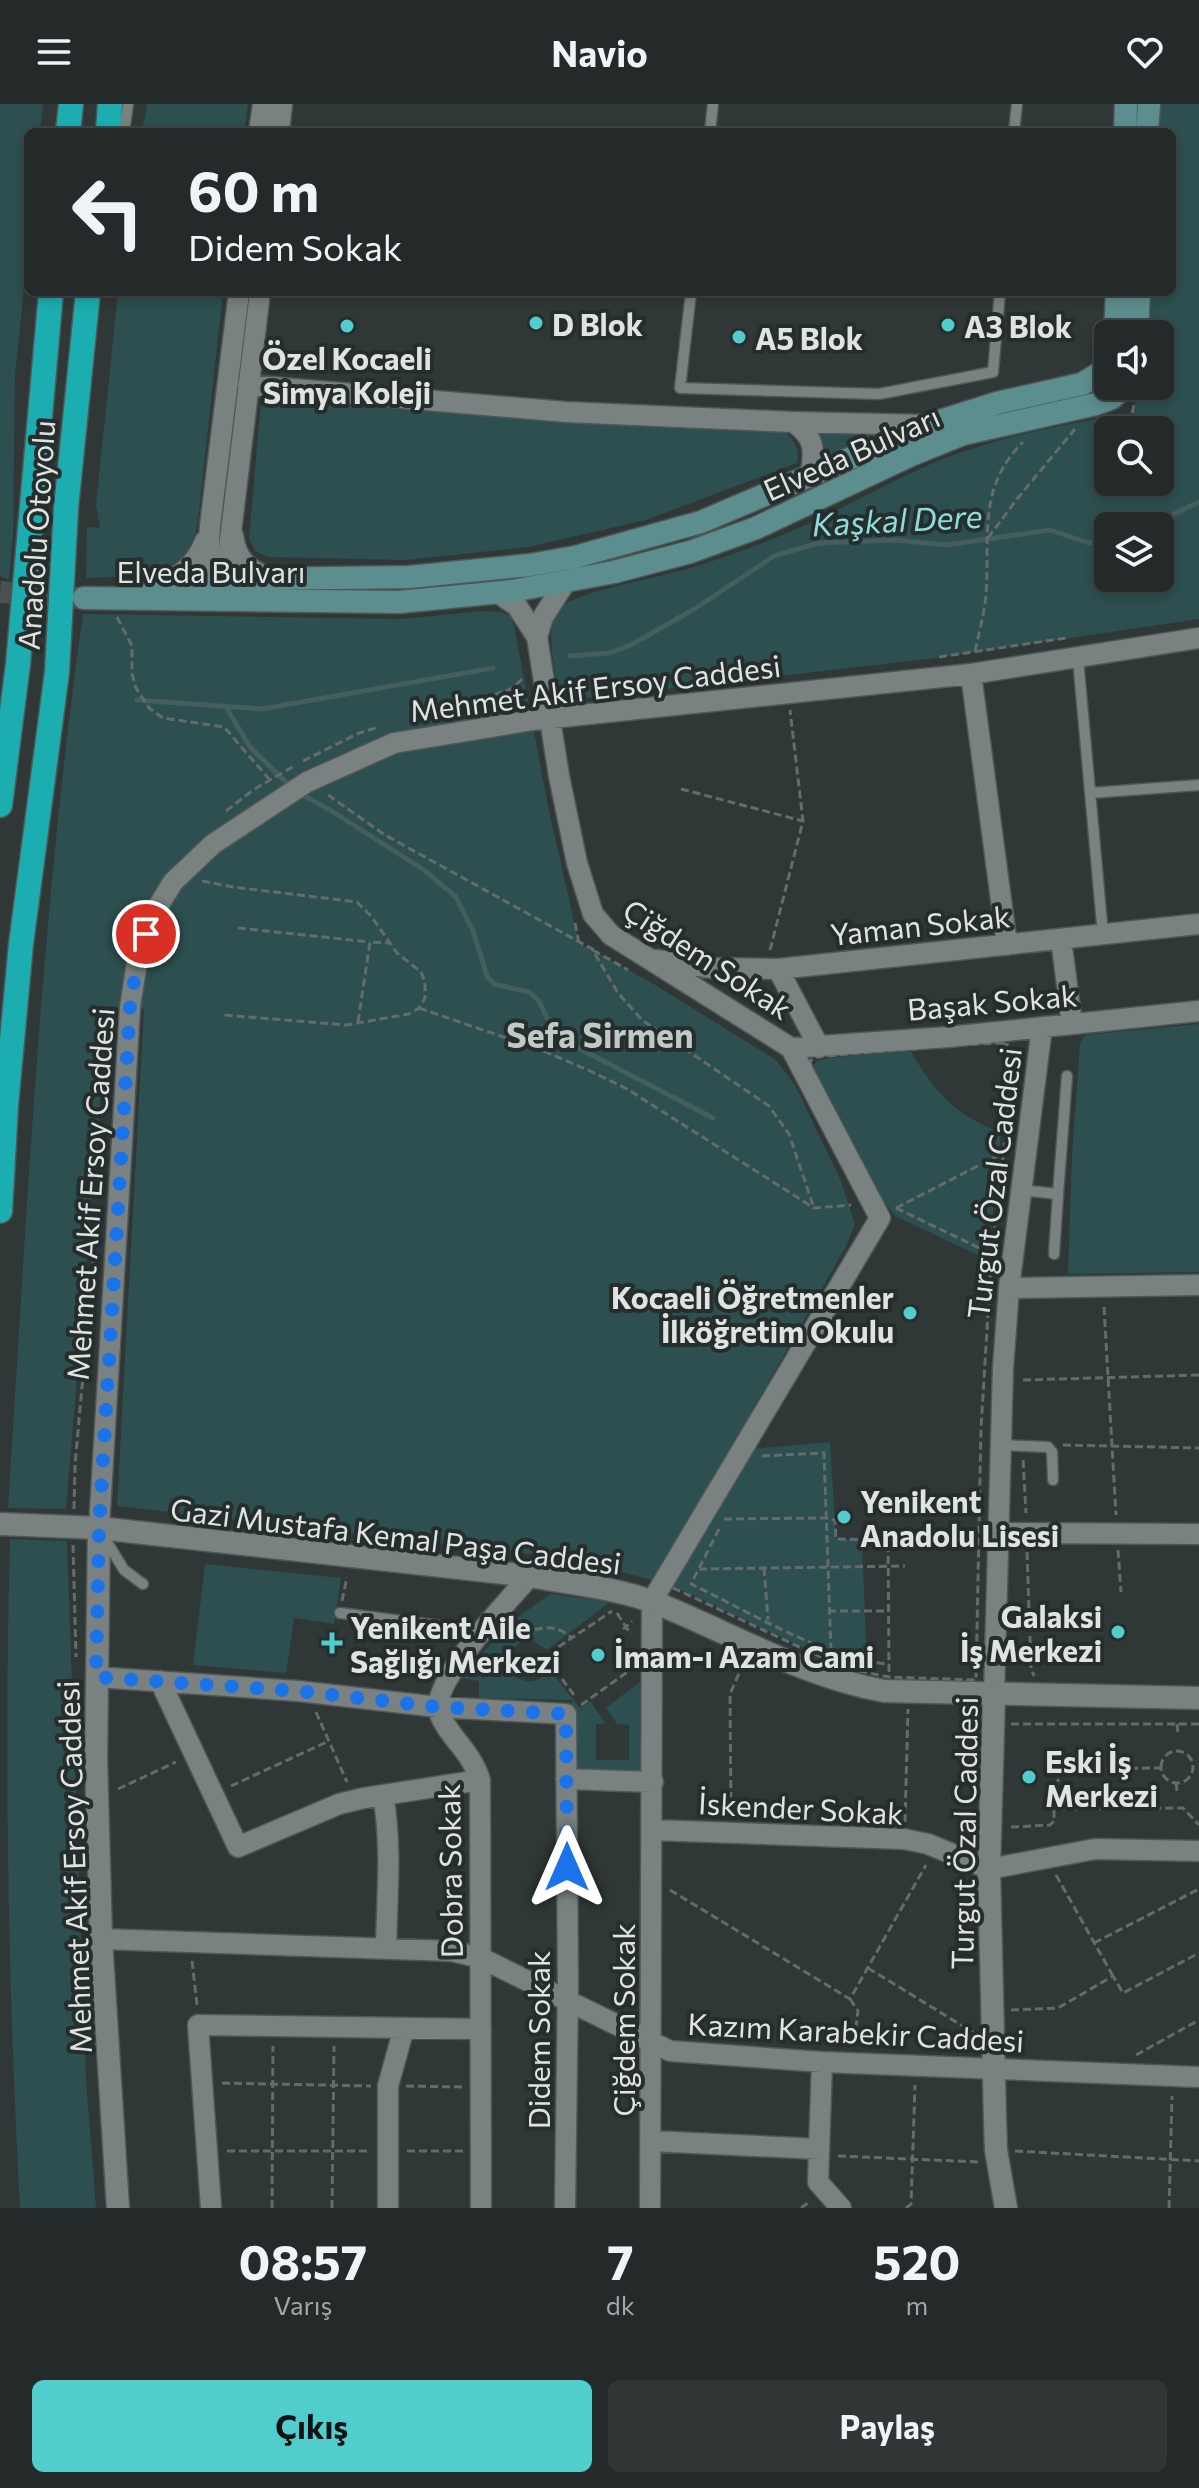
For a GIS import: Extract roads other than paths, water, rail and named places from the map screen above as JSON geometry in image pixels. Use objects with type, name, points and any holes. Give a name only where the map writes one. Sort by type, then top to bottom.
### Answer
[{"type":"highway","points":[[68,128],[69,104]]},
{"type":"highway","points":[[108,128],[110,104]]},
{"type":"highway","name":"Anadolu Otoyolu","points":[[0,805],[18,664],[51,296]]},
{"type":"highway","name":"Anadolu Otoyolu","points":[[0,1211],[21,944],[57,672],[66,508],[88,296]]},
{"type":"main road","points":[[1127,128],[1137,106]]},
{"type":"main road","points":[[1137,106],[1145,128]]},
{"type":"main road","points":[[1116,320],[1117,296]]},
{"type":"main road","points":[[1138,320],[1139,296]]},
{"type":"main road","name":"Elveda Bulvarı","points":[[1094,377],[1082,384],[997,403],[928,425],[701,522],[575,557],[530,565],[409,577],[267,578],[215,590],[84,598],[156,587],[215,590],[399,602],[498,593],[614,572],[690,552],[756,528],[963,434],[1106,400]]},
{"type":"street","points":[[260,128],[263,104]]},
{"type":"street","points":[[279,128],[282,104]]},
{"type":"street","points":[[215,590],[239,296]]},
{"type":"street","points":[[156,587],[185,572],[221,525],[248,385],[259,296]]},
{"type":"street","points":[[248,385],[566,412],[928,425]]},
{"type":"street","points":[[793,422],[805,430],[811,440],[813,463],[810,477]]},
{"type":"street","points":[[221,525],[241,562],[267,578]]},
{"type":"street","points":[[537,637],[543,617],[566,581]]},
{"type":"street","points":[[498,593],[517,606],[537,637]]},
{"type":"street","name":"Çiğdem Sokak","points":[[537,637],[534,675],[542,719],[590,907],[601,925],[640,966],[791,1048],[867,1200],[880,1218],[652,1601],[650,2208]]},
{"type":"street","name":"Mehmet Akif Ersoy Caddesi","points":[[118,2208],[101,1939],[97,1799],[99,1528],[130,1007],[138,956],[154,913],[173,882],[276,789],[307,782],[394,743],[542,719],[971,674],[1199,638]]},
{"type":"street","points":[[971,674],[1007,945]]},
{"type":"street","name":"Yaman Sokak","points":[[640,966],[771,969],[1199,924]]},
{"type":"street","points":[[1061,939],[1072,1024]]},
{"type":"street","points":[[771,969],[819,1047]]},
{"type":"street","name":"Başak Sokak","points":[[791,1048],[1199,1011]]},
{"type":"street","name":"Turgut Özal Caddesi","points":[[1006,2208],[998,2156],[989,1869],[1001,1445],[1009,1288],[1042,1027]]},
{"type":"street","points":[[1009,1288],[1199,1285]]},
{"type":"street","name":"Gazi Mustafa Kemal Paşa Caddesi","points":[[0,1524],[99,1528],[530,1576],[652,1601],[856,1687],[907,1694],[1199,1698]]},
{"type":"street","points":[[999,1533],[1199,1534]]},
{"type":"street","points":[[96,1677],[307,1692],[438,1707],[445,1680],[530,1576]]},
{"type":"street","points":[[160,1681],[238,1847],[355,1800],[480,1780]]},
{"type":"street","name":"Didem Sokak","points":[[438,1707],[566,1714],[568,2001],[565,2208]]},
{"type":"street","name":"Dobra Sokak","points":[[438,1707],[448,1728],[471,1759],[480,1780],[481,2208]]},
{"type":"street","points":[[566,1779],[653,1782]]},
{"type":"street","points":[[383,1795],[388,1819],[389,1853],[386,1948]]},
{"type":"street","name":"İskender Sokak","points":[[653,1830],[904,1839],[989,1869]]},
{"type":"street","points":[[989,1869],[1095,1849],[1199,1851]]},
{"type":"street","name":"Kazım Karabekir Caddesi","points":[[101,1939],[452,1951],[481,1958],[670,2051],[916,2065],[994,2056],[1107,2073],[1199,2077]]},
{"type":"street","points":[[211,2208],[198,2025],[481,2029]]},
{"type":"street","points":[[388,2208],[388,2086],[404,2028]]},
{"type":"street","points":[[822,2062],[818,2182],[841,2208]]},
{"type":"street","points":[[651,2141],[819,2152]]},
{"type":"lane","points":[[125,128],[128,104]]},
{"type":"lane","points":[[710,128],[713,104]]},
{"type":"lane","points":[[1014,128],[1017,104]]},
{"type":"lane","points":[[66,508],[98,296]]},
{"type":"lane","points":[[691,296],[680,388],[879,394],[993,372],[1000,296]]},
{"type":"lane","points":[[1078,659],[1103,935]]},
{"type":"lane","points":[[1090,793],[1199,785]]},
{"type":"lane","points":[[1054,1254],[1067,1076]]},
{"type":"lane","points":[[1021,1190],[1058,1194]]},
{"type":"lane","points":[[1001,1445],[1044,1445],[1052,1452],[1053,1480]]},
{"type":"lane","points":[[99,1528],[124,1570],[143,1584]]},
{"type":"lane","points":[[340,1613],[482,1632]]},
{"type":"waterway","name":"Kaşkal Dere","points":[[1174,514],[1199,502]]},
{"type":"waterway","name":"Kaşkal Dere","points":[[570,656],[609,653],[631,645],[696,608],[774,556],[818,543],[896,540],[946,545],[1050,530],[1089,543],[1094,542]]},
{"type":"waterway","name":"Kaşkal Dere","points":[[137,700],[262,709],[493,668]]},
{"type":"waterway","points":[[226,707],[250,747],[290,786]]},
{"type":"waterway","points":[[301,794],[424,870],[456,897],[473,931],[487,976],[494,984],[529,992],[539,1001],[552,1028],[565,1041],[713,1118]]},
{"type":"tunnel","points":[[0,592],[79,598]]},
{"type":"place","name":"D Blok","points":[[536,323]]},
{"type":"place","name":"A3 Blok","points":[[948,325]]},
{"type":"place","name":"Özel Kocaeli Simya Koleji","points":[[347,326]]},
{"type":"place","name":"A5 Blok","points":[[739,337]]},
{"type":"place","name":"Kocaeli Öğretmenler İlköğretim Okulu","points":[[910,1313]]},
{"type":"place","name":"Yenikent Anadolu Lisesi","points":[[844,1517]]},
{"type":"place","name":"Galaksi İş Merkezi","points":[[1118,1632]]},
{"type":"place","name":"Yenikent Aile Sağlığı Merkezi","points":[[332,1643]]},
{"type":"place","name":"İmam-ı Azam Cami","points":[[598,1655]]},
{"type":"place","name":"Eski İş Merkezi","points":[[1029,1777]]},
{"type":"district","name":"Sefa Sirmen","points":[[600,1034]]}]
